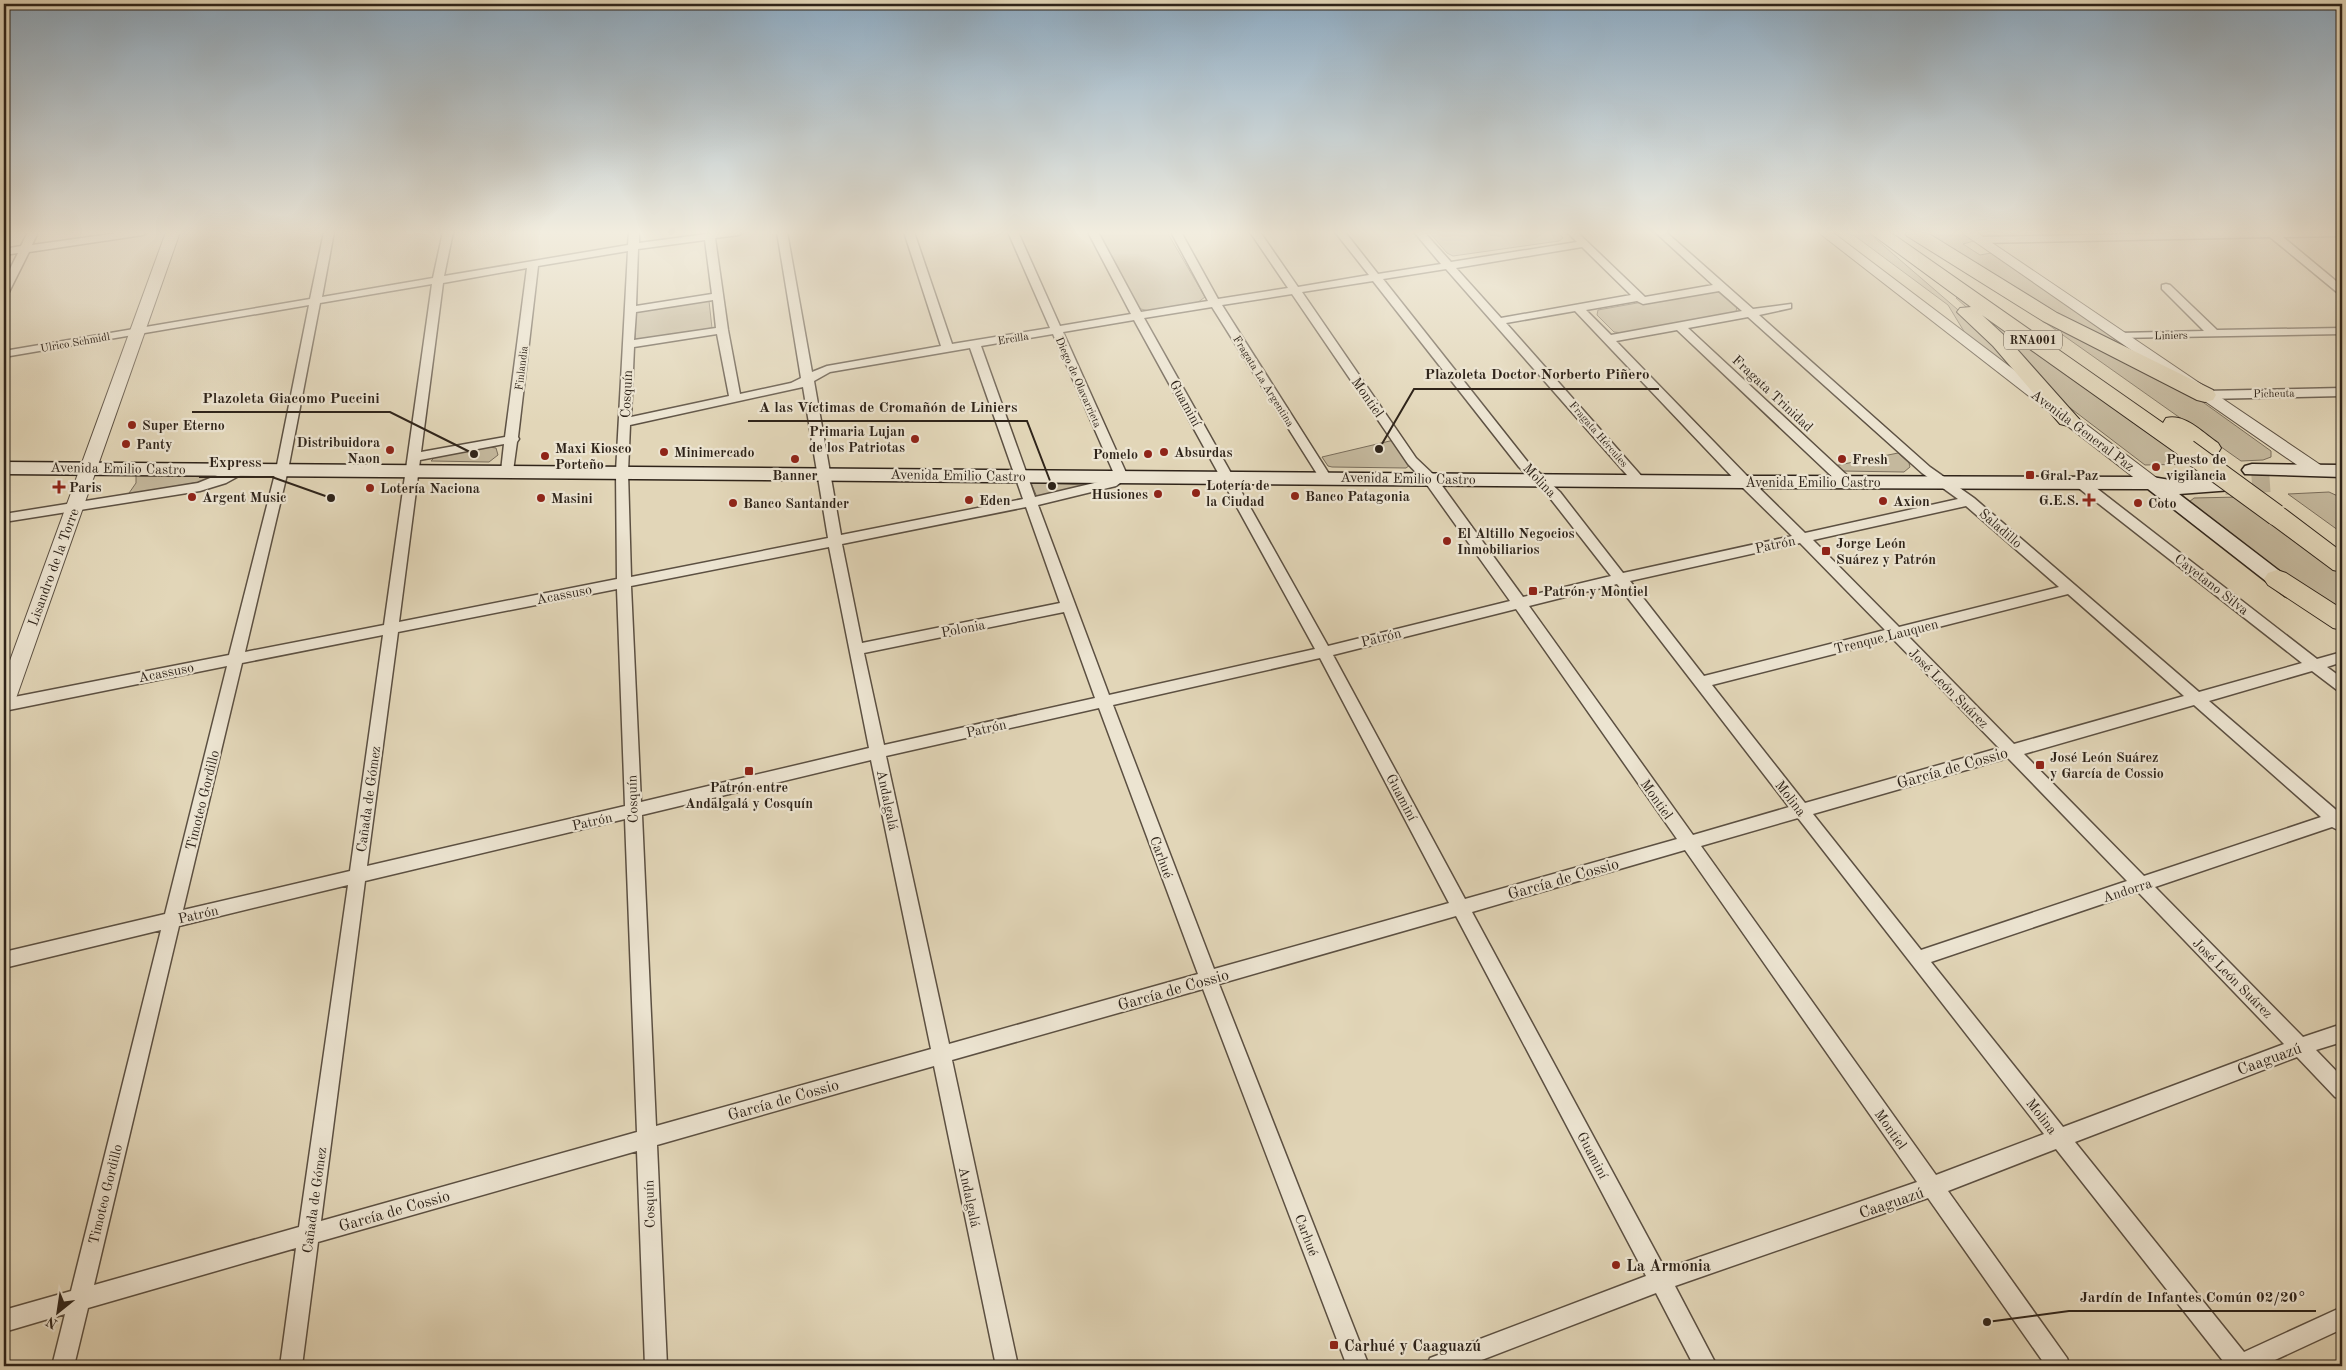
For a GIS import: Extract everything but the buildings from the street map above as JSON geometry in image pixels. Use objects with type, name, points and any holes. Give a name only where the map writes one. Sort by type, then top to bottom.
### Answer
[{"type":"highway","points":[[1947,296],[2000,342],[2068,419]]},
{"type":"highway","name":"RNA001","points":[[1972,296],[2198,449]]},
{"type":"highway","name":"RNA001","points":[[1991,296],[2287,514],[2342,564]]},
{"type":"highway","points":[[2016,296],[2050,317],[2205,395]]},
{"type":"highway","name":"RNA001","points":[[2287,514],[2342,544]]},
{"type":"highway","points":[[2276,579],[2342,620]]},
{"type":"main road","name":"Avenida Emilio Castro","points":[[4,468],[282,470],[415,463],[507,471],[1745,482],[2152,482],[2182,488],[2225,486]]},
{"type":"main road","points":[[2252,470],[2285,468],[2319,472],[2342,471]]},
{"type":"main road","points":[[2270,483],[2307,480],[2319,472]]},
{"type":"main road","points":[[2319,472],[2342,488]]},
{"type":"main road","name":"Avenida Emilio Castro","points":[[2152,482],[2166,476],[2207,473]]},
{"type":"main road","name":"Avenida General Paz","points":[[2152,482],[2342,630]]},
{"type":"street","name":"Lisandro de la Torre","points":[[4,705],[151,296]]},
{"type":"street","name":"Timoteo Gordillo","points":[[63,1366],[282,470],[315,296]]},
{"type":"street","name":"Ulrico Schmidl","points":[[4,354],[350,296]]},
{"type":"street","name":"Cañada de Gómez","points":[[291,1366],[415,463],[436,296]]},
{"type":"street","name":"Finlandia","points":[[507,471],[513,439],[529,296]]},
{"type":"street","name":"Cosquín","points":[[630,296],[622,472],[624,582],[656,1366]]},
{"type":"street","points":[[629,310],[717,296],[735,399]]},
{"type":"street","name":"Andalgalá","points":[[793,296],[823,474],[856,649],[1007,1366]]},
{"type":"street","points":[[930,296],[948,349]]},
{"type":"street","name":"Diego de Olavarrieta","points":[[1041,296],[1122,477]]},
{"type":"street","name":"Guaminí","points":[[1127,296],[1324,652],[1706,1366]]},
{"type":"street","name":"Fragata La Argentina","points":[[1211,296],[1325,477]]},
{"type":"street","name":"Ercilla","points":[[625,422],[795,386],[827,369],[1258,296]]},
{"type":"street","name":"Montiel","points":[[1298,296],[1412,461],[1430,479],[1519,602],[2059,1366]]},
{"type":"street","name":"Molina","points":[[1391,296],[1523,464],[1555,495],[1621,578],[1917,959],[2240,1366]]},
{"type":"street","name":"Fragata Hércules","points":[[1477,296],[1639,480]]},
{"type":"street","points":[[1500,321],[1639,297],[1643,301],[1672,296]]},
{"type":"street","name":"Saladillo","points":[[1733,296],[1943,482],[1969,501],[2339,822]]},
{"type":"street","name":"Avenida General Paz","points":[[1907,296],[2152,482]]},
{"type":"street","points":[[2062,296],[2319,472]]},
{"type":"street","points":[[2175,296],[2214,334]]},
{"type":"street","points":[[1609,339],[1787,306]]},
{"type":"street","name":"José León Suárez","points":[[1578,308],[1745,482],[1803,538],[2342,1090]]},
{"type":"street","name":"Fragata Trinidad","points":[[1680,326],[1846,482]]},
{"type":"street","points":[[629,344],[722,330]]},
{"type":"street","name":"Liniers","points":[[2120,336],[2342,331]]},
{"type":"street","name":"Carhué","points":[[974,344],[1020,475],[1207,979],[1358,1366]]},
{"type":"street","name":"Picheuta","points":[[2205,395],[2342,392]]},
{"type":"street","points":[[415,463],[513,439]]},
{"type":"street","points":[[4,518],[200,486],[221,480],[242,470]]},
{"type":"street","name":"Acassuso","points":[[4,705],[1031,502],[1095,488],[1122,477]]},
{"type":"street","name":"Cayetano Silva","points":[[2081,483],[2342,686]]},
{"type":"street","name":"Patrón","points":[[4,960],[878,752],[1324,652],[1621,578],[1969,501]]},
{"type":"street","name":"Trenque Lauquen","points":[[1701,682],[2070,589]]},
{"type":"street","name":"Polonia","points":[[856,649],[1070,606]]},
{"type":"street","name":"García de Cossio","points":[[4,1321],[2342,656]]},
{"type":"street","name":"Andorra","points":[[1917,959],[2339,822]]},
{"type":"street","name":"Caaguazú","points":[[1438,1366],[1660,1281],[1932,1187],[2301,1046],[2342,1034]]},
{"type":"street","points":[[2240,1366],[2342,1318]]},
{"type":"shaded area","points":[[1131,296],[1205,297],[1197,303],[1149,311],[1137,308]]},
{"type":"shaded area","points":[[1677,296],[1725,296],[1737,306],[1736,312],[1624,333],[1614,332],[1597,315],[1598,310]]},
{"type":"shaded area","points":[[1936,296],[1942,296],[1979,328],[2028,383],[1965,333],[1948,305]]},
{"type":"shaded area","points":[[2008,296],[2011,296],[2193,395],[2271,451],[2271,457],[2263,460],[2241,461]]},
{"type":"shaded area","points":[[2019,296],[2053,296],[2144,359]]},
{"type":"shaded area","points":[[1958,297],[2196,464],[2145,465],[2065,404],[2002,339],[1956,298]]},
{"type":"shaded area","points":[[709,301],[712,328],[635,340],[636,311]]},
{"type":"shaded area","points":[[1394,440],[1410,465],[1406,468],[1332,467],[1328,466],[1322,457]]},
{"type":"shaded area","points":[[483,446],[496,448],[498,455],[489,462],[431,461],[435,457]]},
{"type":"shaded area","points":[[1898,453],[1909,463],[1910,467],[1904,472],[1841,471],[1834,466]]},
{"type":"shaded area","points":[[136,474],[208,477],[209,480],[127,496],[136,483]]},
{"type":"shaded area","points":[[1031,483],[1088,485],[1037,497]]},
{"type":"shaded area","points":[[2329,492],[2342,498],[2342,533],[2288,494]]},
{"type":"shaded area","points":[[2239,497],[2342,575],[2342,617],[2311,596],[2189,502],[2194,498]]},
{"type":"tunnel","points":[[2225,486],[2271,483]]},
{"type":"place","name":"Super Eterno","points":[[132,425]]},
{"type":"place","name":"Primaria Lujan de los Patriotas","points":[[915,439]]},
{"type":"place","name":"Panty","points":[[126,444]]},
{"type":"place","name":"Plazoleta Doctor Norberto Piñero","points":[[1379,449]]},
{"type":"place","name":"Distribuidora Naon","points":[[390,450]]},
{"type":"place","name":"Minimercado","points":[[664,452]]},
{"type":"place","name":"Absurdas","points":[[1164,452]]},
{"type":"place","name":"Plazoleta Giacomo Puccini","points":[[474,454]]},
{"type":"place","name":"Pomelo","points":[[1148,454]]},
{"type":"place","name":"Maxi Kiosco Porteño","points":[[545,456]]},
{"type":"place","name":"Banner","points":[[795,459]]},
{"type":"place","name":"Fresh","points":[[1842,459]]},
{"type":"place","name":"Puesto de vigilancia","points":[[2156,467]]},
{"type":"place","name":"Gral. Paz","points":[[2030,475]]},
{"type":"place","name":"A las Víctimas de Cromañón de Liniers","points":[[1052,486]]},
{"type":"place","name":"Paris","points":[[59,487]]},
{"type":"place","name":"Lotería Naciona","points":[[370,488]]},
{"type":"place","name":"Lotería de la Ciudad","points":[[1196,493]]},
{"type":"place","name":"Husiones","points":[[1158,494]]},
{"type":"place","name":"Banco Patagonia","points":[[1295,496]]},
{"type":"place","name":"Argent Music","points":[[192,497]]},
{"type":"place","name":"Express","points":[[331,498]]},
{"type":"place","name":"Masini","points":[[541,498]]},
{"type":"place","name":"Eden","points":[[969,500]]},
{"type":"place","name":"G.E.S.","points":[[2089,500]]},
{"type":"place","name":"Axion","points":[[1883,501]]},
{"type":"place","name":"Banco Santander","points":[[733,503]]},
{"type":"place","name":"Coto","points":[[2138,503]]},
{"type":"place","name":"El Altillo Negocios Inmobiliarios","points":[[1447,541]]},
{"type":"place","name":"Jorge León Suárez y Patrón","points":[[1826,551]]},
{"type":"place","name":"Patrón y Montiel","points":[[1533,591]]},
{"type":"place","name":"José León Suárez y García de Cossio","points":[[2040,765]]},
{"type":"place","name":"Patrón entre Andalgalá y Cosquín","points":[[749,771]]},
{"type":"place","name":"La Armonia","points":[[1616,1265]]},
{"type":"place","name":"Jardín de Infantes Común 02/20°","points":[[1987,1322]]},
{"type":"place","name":"Carhué y Caaguazú","points":[[1334,1345]]}]
